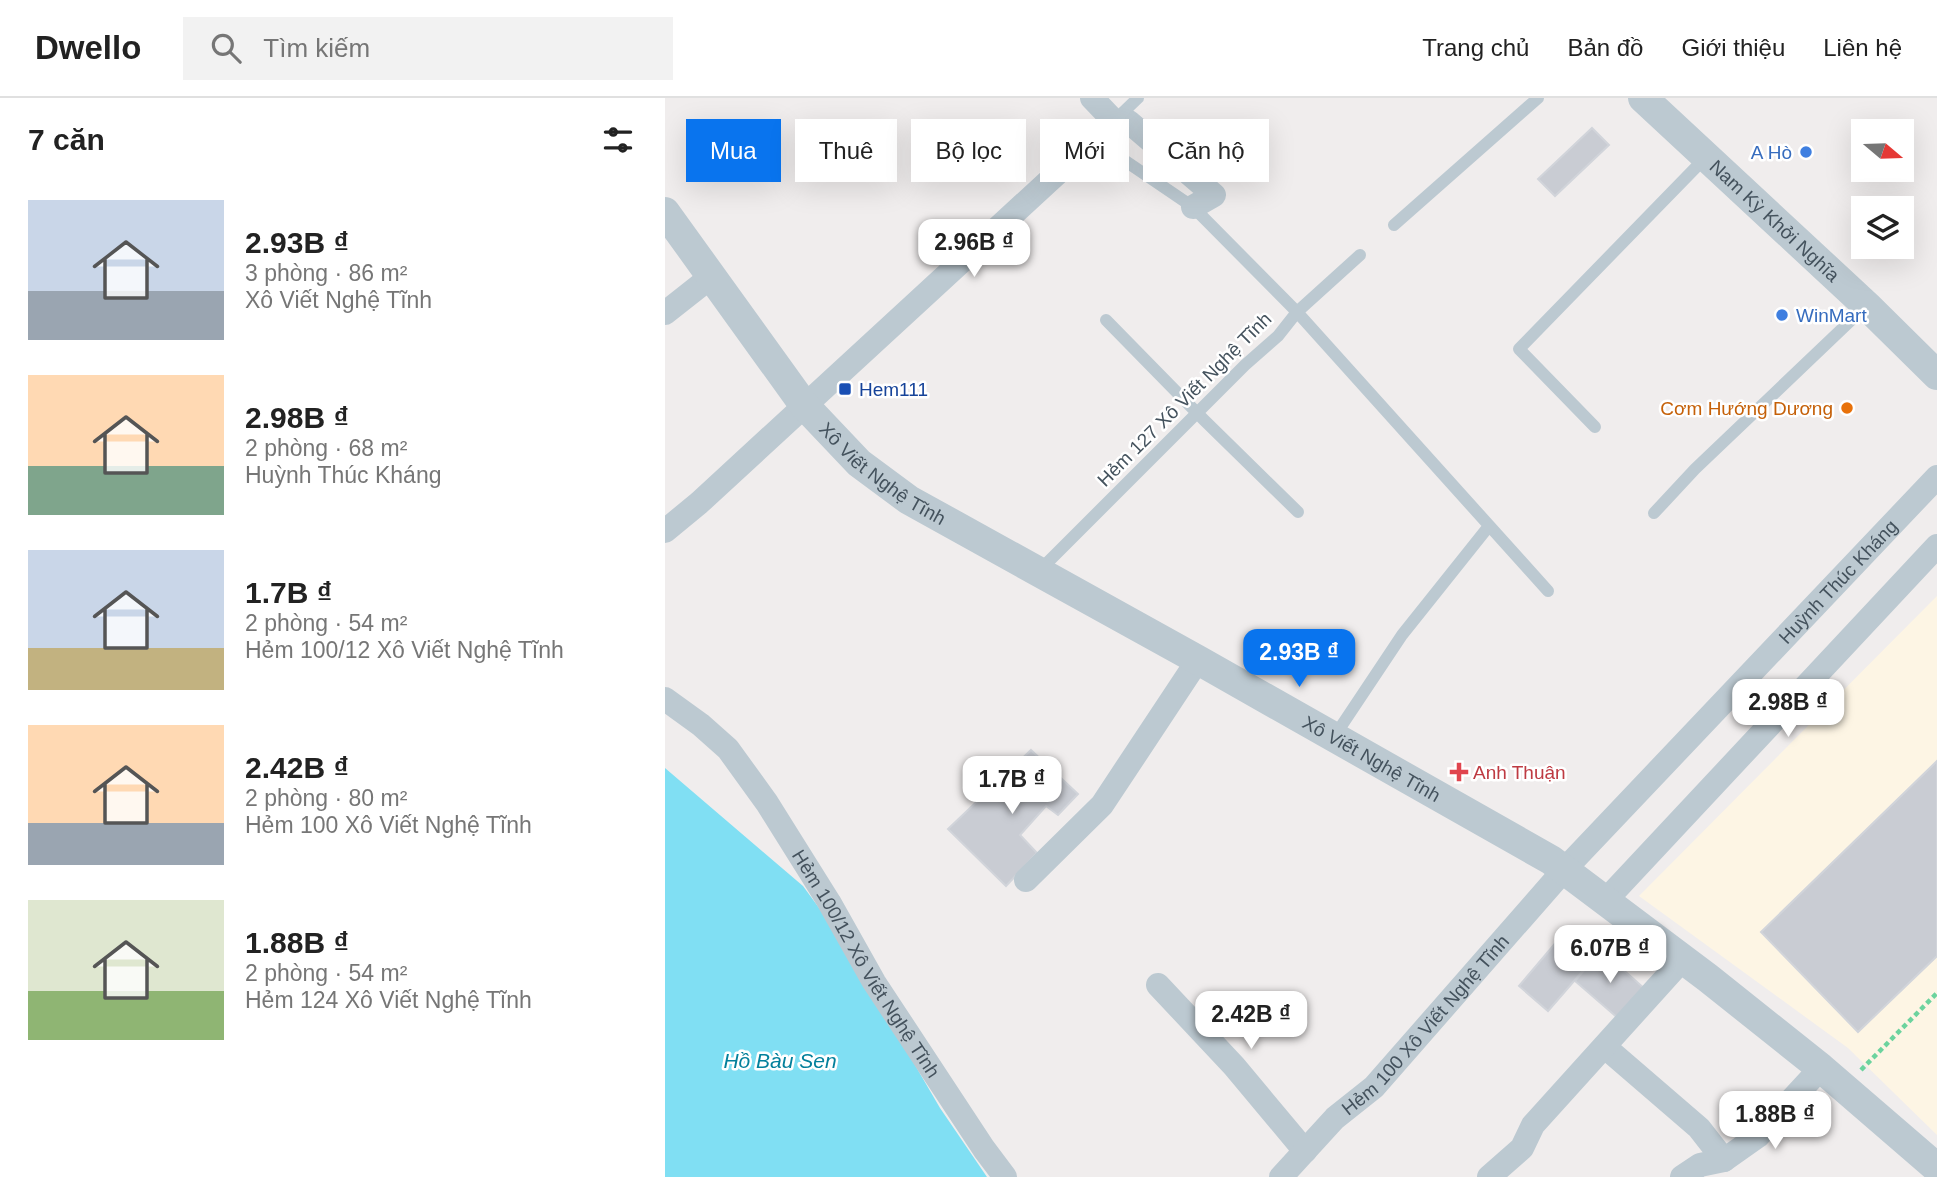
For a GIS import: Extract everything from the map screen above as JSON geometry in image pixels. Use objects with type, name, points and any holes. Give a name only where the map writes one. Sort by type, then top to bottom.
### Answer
[{"type":"street","points":[[1092,98],[1112,119]]},
{"type":"street","name":"Nam Kỳ Khởi Nghĩa","points":[[1643,98],[1867,306],[1937,375]]},
{"type":"street","points":[[1129,122],[1214,195],[1193,207]]},
{"type":"street","points":[[665,531],[699,503],[1046,182]]},
{"type":"street","name":"Xô Viết Nghệ Tĩnh","points":[[665,212],[804,405],[859,463],[909,500],[1551,860],[1683,959],[1821,1068],[1937,1168]]},
{"type":"street","points":[[665,313],[712,276]]},
{"type":"street","name":"Huỳnh Thúc Kháng","points":[[1564,870],[1937,477]]},
{"type":"street","points":[[1605,901],[1937,546]]},
{"type":"street","points":[[1025,880],[1102,805],[1198,660]]},
{"type":"street","name":"Hẻm 100/12 Xô Viết Nghệ Tĩnh","points":[[665,699],[728,749],[767,803],[829,902],[874,982],[983,1149],[1005,1177]]},
{"type":"street","name":"Hẻm 100 Xô Viết Nghệ Tĩnh","points":[[1282,1177],[1335,1118],[1374,1087],[1564,870]]},
{"type":"street","points":[[1489,1177],[1522,1148],[1533,1125],[1683,959]]},
{"type":"street","points":[[1157,985],[1234,1066],[1305,1151]]},
{"type":"street","points":[[1605,1047],[1699,1128],[1705,1170],[1758,1136],[1821,1068]]},
{"type":"lane","points":[[1116,119],[1138,98]]},
{"type":"lane","points":[[1394,225],[1538,98]]},
{"type":"lane","points":[[1595,428],[1519,349],[1707,156]]},
{"type":"lane","points":[[1129,163],[1193,207],[1297,312],[1548,591]]},
{"type":"lane","name":"Hẻm 127 Xô Viết Nghệ Tĩnh","points":[[1038,572],[1245,365],[1278,336],[1297,312],[1360,255]]},
{"type":"lane","points":[[1654,513],[1695,469],[1867,306]]},
{"type":"lane","points":[[1106,320],[1298,512]]},
{"type":"lane","points":[[1334,737],[1402,635],[1489,526]]},
{"type":"path","points":[[1843,1088],[1937,993]]},
{"type":"shaded area","points":[[1937,596],[1937,1135],[1848,1048],[1639,896]]},
{"type":"water","name":"Hồ Bàu Sen","points":[[665,768],[803,886],[841,938],[940,1108],[987,1177],[665,1177]]},
{"type":"building","points":[[1592,128],[1609,145],[1555,196],[1538,179]]},
{"type":"building","points":[[1031,750],[1078,794],[1058,815],[1046,806],[1020,835],[1037,853],[1006,886],[948,829]]},
{"type":"building","points":[[1937,761],[1937,956],[1858,1032],[1761,932]]},
{"type":"building","points":[[1564,933],[1594,958],[1548,1011],[1519,986]]},
{"type":"building","points":[[1601,950],[1645,989],[1619,1019],[1575,981]]},
{"type":"place","name":"A Hò","points":[[1806,152]]},
{"type":"place","name":"WinMart","points":[[1782,315]]},
{"type":"place","name":"Hem111","points":[[845,389]]},
{"type":"place","name":"Cơm Hướng Dương","points":[[1847,408]]},
{"type":"place","name":"Anh Thuận","points":[[1459,772]]}]
